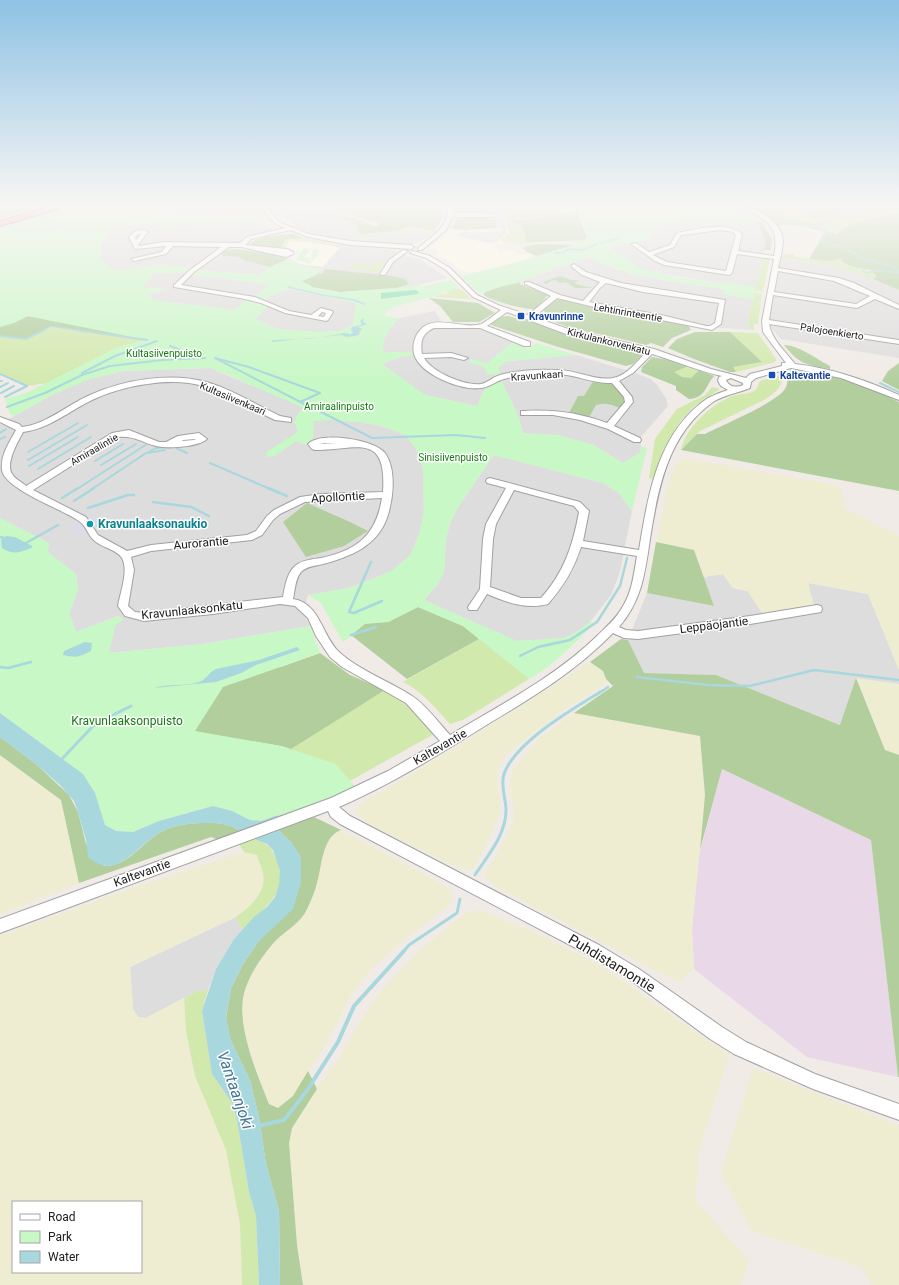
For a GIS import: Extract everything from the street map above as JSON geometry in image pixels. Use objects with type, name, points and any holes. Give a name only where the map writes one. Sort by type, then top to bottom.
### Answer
[{"type":"street","points":[[197,267],[176,286],[235,295],[266,302],[286,312],[313,317]]},
{"type":"street","points":[[383,274],[387,267]]},
{"type":"street","name":"Kirkulankorvenkatu","points":[[445,267],[466,288],[480,299],[506,310],[530,317],[569,332],[608,339],[651,351],[709,371],[733,376]]},
{"type":"street","points":[[574,267],[604,282]]},
{"type":"street","points":[[688,267],[729,273],[730,267]]},
{"type":"street","points":[[776,267],[765,321],[770,337],[787,364]]},
{"type":"street","points":[[775,270],[833,278],[899,307]]},
{"type":"street","points":[[584,304],[599,285],[604,282]]},
{"type":"street","name":"Lehtinrinteentie","points":[[527,283],[584,304],[659,317],[709,329],[715,328],[718,324],[723,301],[656,292],[604,282]]},
{"type":"street","points":[[770,293],[857,306],[875,296]]},
{"type":"street","points":[[530,317],[544,304],[557,295]]},
{"type":"street","points":[[481,326],[506,310]]},
{"type":"street","name":"Palojoenkierto","points":[[765,321],[899,342]]},
{"type":"street","points":[[464,358],[451,355],[419,356],[417,341],[420,334],[426,328],[439,325],[481,326],[527,344]]},
{"type":"street","points":[[609,427],[629,402],[628,398],[615,381],[632,371],[651,351]]},
{"type":"street","name":"Kravunkaari","points":[[419,356],[424,365],[434,372],[474,386],[482,385],[509,376],[560,372],[615,381]]},
{"type":"street","points":[[733,376],[747,382],[753,376],[787,364]]},
{"type":"street","points":[[719,395],[724,378],[787,364],[832,372],[870,384],[899,398]]},
{"type":"street","name":"Kirkulankorvenkatu","points":[[709,371],[728,387],[736,389]]},
{"type":"street","name":"Kultasiivenkaari","points":[[20,430],[38,427],[87,399],[105,391],[139,384],[175,381],[204,384],[278,418],[288,420]]},
{"type":"street","name":"Kaltevantie","points":[[0,926],[331,804],[368,788],[449,742],[570,668],[612,628],[631,603],[655,488],[668,451],[676,436],[698,408],[719,395],[736,389],[745,388],[747,382]]},
{"type":"street","points":[[524,413],[551,412],[568,415],[609,427],[637,440]]},
{"type":"street","points":[[0,419],[16,426],[20,430],[7,456],[6,471],[13,481],[26,490],[82,519],[87,523],[93,535],[124,555]]},
{"type":"street","name":"Amiraalintie","points":[[26,490],[114,435],[129,433],[158,444],[166,445]]},
{"type":"street","points":[[364,445],[377,450],[383,456],[386,470],[387,495],[386,509],[381,523],[375,533],[358,547],[344,554],[299,568],[292,579],[288,600],[298,603],[312,616],[320,633],[334,654],[346,664],[410,700],[449,742]]},
{"type":"street","points":[[485,589],[510,599],[526,603],[544,601],[557,588],[567,572],[578,543],[584,511],[581,506],[564,500],[490,481]]},
{"type":"street","points":[[473,607],[485,589],[489,531],[494,517],[511,487]]},
{"type":"street","name":"Apollontie","points":[[270,518],[277,512],[303,500],[312,498],[387,495]]},
{"type":"street","name":"Aurorantie","points":[[124,555],[151,548],[249,538],[259,533],[270,518]]},
{"type":"street","points":[[578,543],[642,554]]},
{"type":"street","name":"Kravunlaaksonkatu","points":[[124,555],[128,562],[129,573],[123,606],[124,610],[134,616],[213,610],[272,600],[288,600]]},
{"type":"street","name":"Leppäojantie","points":[[612,628],[624,634],[638,635],[818,609]]},
{"type":"street","name":"Puhdistamontie","points":[[331,804],[336,813],[345,820],[566,936],[634,974],[716,1033],[740,1048],[813,1081],[899,1112]]},
{"type":"shaded area","points":[[109,267],[142,267],[113,271]]},
{"type":"shaded area","points":[[193,267],[271,267],[259,275],[197,270],[193,275],[266,284],[269,286],[253,298],[265,300],[271,295],[288,289],[357,303],[353,325],[339,331],[318,332],[277,329],[255,319],[268,306],[246,300],[234,310],[155,300],[147,295],[168,289],[142,288],[154,273],[187,273]]},
{"type":"shaded area","points":[[308,267],[431,267],[447,278],[409,287],[340,292],[303,284],[322,269]]},
{"type":"shaded area","points":[[457,267],[497,267],[471,273],[460,270]]},
{"type":"shaded area","points":[[560,267],[610,267],[632,274],[661,280],[725,289],[724,294],[753,299],[748,321],[751,330],[725,328],[706,329],[660,318],[580,304],[521,282]]},
{"type":"shaded area","points":[[638,267],[761,267],[756,287],[731,283],[724,284]]},
{"type":"shaded area","points":[[775,267],[838,267],[856,272],[899,290],[899,358],[781,339],[765,321]]},
{"type":"shaded area","points":[[435,311],[443,324],[479,325],[517,338],[507,361],[576,355],[651,379],[666,398],[668,406],[639,439],[641,446],[640,453],[623,463],[593,445],[558,435],[523,433],[519,418],[501,380],[486,387],[477,406],[425,395],[382,364],[414,352],[383,352],[383,342],[387,331],[399,318]]},
{"type":"shaded area","points":[[210,368],[335,420],[361,422],[388,428],[407,436],[418,452],[423,470],[424,512],[419,535],[410,555],[392,571],[349,588],[308,595],[303,612],[310,626],[203,644],[108,653],[115,626],[122,619],[118,616],[76,632],[69,613],[78,590],[76,574],[47,552],[49,543],[0,518],[0,424],[52,395],[88,379],[123,371]]},
{"type":"shaded area","points":[[494,455],[603,483],[619,493],[632,511],[620,572],[611,595],[590,622],[577,632],[564,638],[516,641],[424,600],[437,585],[444,572],[446,539],[450,523],[458,507]]},
{"type":"shaded area","name":"Kravunlaaksonaukio","points":[[92,514],[105,520],[107,530],[79,535],[67,527]]},
{"type":"shaded area","points":[[723,574],[733,588],[814,606],[808,583],[868,594],[899,670],[899,684],[856,679],[841,725],[716,675],[644,673],[628,640],[647,593],[714,606],[703,577]]},
{"type":"shaded area","points":[[722,769],[871,840],[898,1077],[807,1057],[694,969],[692,929],[699,856]]},
{"type":"shaded area","points":[[236,917],[243,930],[234,939],[216,969],[208,990],[197,991],[146,1018],[138,1017],[133,1009],[130,967]]},
{"type":"green space","points":[[0,267],[109,267],[113,271],[142,267],[194,267],[187,273],[154,273],[143,288],[169,289],[147,295],[155,300],[234,310],[246,300],[268,306],[255,319],[277,329],[318,332],[339,331],[353,325],[356,303],[288,289],[271,295],[265,300],[253,298],[269,286],[266,284],[192,275],[197,270],[259,275],[271,267],[308,267],[322,269],[315,276],[300,282],[310,285],[312,288],[340,292],[409,287],[417,285],[422,287],[451,280],[459,287],[435,296],[394,307],[387,311],[384,316],[399,318],[387,333],[384,341],[383,352],[415,352],[416,355],[400,357],[382,364],[425,395],[477,406],[486,387],[501,380],[519,418],[523,433],[558,435],[593,445],[623,463],[640,453],[641,446],[647,448],[632,511],[619,493],[603,483],[494,455],[458,507],[450,523],[446,539],[444,572],[437,585],[424,600],[517,641],[564,638],[577,632],[590,622],[595,623],[556,660],[529,679],[463,626],[418,607],[388,622],[365,624],[343,642],[321,603],[308,595],[350,588],[392,571],[410,555],[419,535],[424,512],[423,470],[418,452],[407,436],[388,428],[361,422],[335,420],[314,421],[313,439],[305,445],[297,441],[274,456],[267,457],[266,452],[298,432],[294,422],[299,412],[304,408],[210,368],[123,371],[89,379],[52,395],[14,416],[10,414],[5,399],[26,393],[118,347],[146,340],[28,316],[14,323],[0,327]]},
{"type":"green space","points":[[352,267],[384,267],[380,272],[354,269],[350,270]]},
{"type":"green space","points":[[498,267],[560,267],[521,282],[480,294],[461,276]]},
{"type":"green space","points":[[613,267],[638,267],[675,277],[756,287],[753,299],[723,294],[724,289],[655,279]]},
{"type":"green space","points":[[761,267],[768,267],[763,292],[729,287],[730,278],[732,279],[731,283],[756,286]]},
{"type":"green space","points":[[837,267],[857,267],[895,273],[886,273],[873,279]]},
{"type":"green space","points":[[857,267],[899,267],[899,290],[873,279],[877,276],[872,272],[873,271],[893,272]]},
{"type":"green space","points":[[325,269],[392,276],[405,279],[409,284],[397,288],[340,292],[312,287],[300,281],[318,274],[322,274]]},
{"type":"green space","points":[[560,276],[572,280],[579,280],[575,282],[576,284],[593,288],[575,288],[566,282],[560,283],[554,280],[546,284],[543,282]]},
{"type":"green space","points":[[520,282],[520,284],[548,295],[536,309],[509,305],[484,295],[484,292],[500,286]]},
{"type":"green space","points":[[454,288],[462,290],[471,299],[435,297],[448,293],[447,291]]},
{"type":"green space","points":[[415,290],[419,292],[418,294],[381,299],[381,293]]},
{"type":"green space","points":[[742,290],[762,294],[758,324],[754,324],[754,330],[751,330],[748,321],[753,299]]},
{"type":"green space","points":[[429,298],[478,303],[495,313],[479,322],[453,322],[440,306]]},
{"type":"green space","points":[[560,298],[594,307],[659,318],[688,325],[691,330],[672,338],[663,347],[651,343],[646,345],[570,328],[555,322],[543,310],[555,299]]},
{"type":"green space","points":[[0,307],[28,316],[79,326],[116,330],[147,340],[51,326],[26,339],[0,336]]},
{"type":"green space","points":[[508,316],[635,349],[642,355],[633,364],[626,366],[555,346],[491,325],[498,318]]},
{"type":"green space","points":[[51,326],[147,340],[118,347],[47,383],[27,386],[0,374],[0,336],[26,339]]},
{"type":"green space","points":[[695,332],[730,332],[762,362],[733,367],[736,372],[730,372],[668,348],[677,339]]},
{"type":"green space","points":[[730,332],[758,333],[776,361],[736,372],[732,367],[761,362]]},
{"type":"green space","points":[[512,343],[529,349],[536,343],[576,355],[507,361],[498,368],[501,375],[487,374],[484,367],[468,362],[471,359],[487,363]]},
{"type":"green space","points":[[784,345],[795,347],[807,353],[830,366],[830,369],[804,363],[794,356]]},
{"type":"green space","points":[[652,357],[675,361],[689,366],[674,372],[682,377],[691,378],[699,370],[714,376],[702,394],[695,398],[689,399],[676,390],[676,386],[641,372],[642,367]]},
{"type":"green space","points":[[899,363],[899,390],[882,381],[888,371]]},
{"type":"green space","points":[[689,366],[699,370],[691,378],[682,377],[673,372]]},
{"type":"green space","points":[[793,372],[836,377],[860,385],[899,402],[899,491],[681,450],[697,434],[705,434],[760,407],[780,395],[788,382],[787,374]]},
{"type":"green space","points":[[781,375],[782,379],[780,386],[769,397],[700,431],[681,450],[688,433],[710,409],[727,398],[754,391],[760,381]]},
{"type":"green space","points":[[594,380],[615,384],[626,400],[622,409],[612,405],[603,404],[596,405],[589,417],[569,413],[578,396],[584,396]]},
{"type":"green space","points":[[712,387],[720,389],[693,407],[678,424],[653,480],[649,478],[655,439],[677,409],[705,395]]},
{"type":"green space","points":[[683,458],[841,486],[845,509],[899,536],[899,670],[868,594],[808,583],[814,606],[763,615],[747,590],[733,588],[723,574],[703,577],[694,550],[657,542],[666,493],[674,467]]},
{"type":"green space","points":[[307,503],[368,531],[344,546],[306,557],[283,522]]},
{"type":"green space","name":"Kravunlaaksonpuisto","points":[[0,518],[49,543],[48,552],[76,574],[78,590],[69,613],[76,632],[119,616],[123,620],[115,626],[109,653],[203,644],[310,626],[320,653],[223,687],[195,731],[281,746],[336,764],[356,788],[286,815],[275,816],[261,821],[250,820],[232,811],[213,806],[159,821],[133,832],[116,831],[105,825],[95,794],[83,774],[0,713]]},
{"type":"green space","points":[[656,542],[694,550],[714,606],[647,593]]},
{"type":"green space","points":[[418,607],[463,626],[479,639],[407,679],[351,635],[365,623],[388,622]]},
{"type":"green space","points":[[479,639],[505,653],[529,679],[463,720],[450,724],[423,695],[403,682]]},
{"type":"green space","points":[[621,639],[628,640],[644,673],[716,675],[840,725],[856,678],[885,750],[899,755],[899,1077],[871,840],[722,769],[700,850],[705,795],[700,736],[574,713],[613,686],[606,679],[603,671],[590,662]]},
{"type":"green space","points":[[320,653],[350,675],[385,690],[291,749],[281,746],[195,732],[203,672],[281,667]]},
{"type":"green space","points":[[590,662],[603,671],[606,684],[571,705],[514,748],[502,760],[498,770],[497,782],[500,798],[500,811],[494,829],[476,865],[470,871],[452,865],[380,830],[366,822],[355,811],[362,803],[450,751]]},
{"type":"green space","points":[[856,678],[899,684],[899,755],[885,750]]},
{"type":"green space","points":[[385,690],[404,702],[434,734],[341,786],[245,775]]},
{"type":"green space","points":[[574,713],[700,736],[705,795],[692,929],[694,969],[678,982],[496,887],[484,875],[506,837],[514,818],[510,785],[512,772],[541,737]]},
{"type":"green space","points":[[0,737],[36,764],[69,795],[78,812],[86,844],[104,866],[120,863],[134,854],[161,832],[184,824],[226,824],[241,832],[219,840],[211,837],[79,883],[61,800],[0,755]]},
{"type":"green space","points":[[0,755],[61,800],[79,883],[0,914]]},
{"type":"green space","points":[[314,817],[341,830],[330,839],[326,845],[315,890],[304,915],[275,941],[260,960],[248,981],[243,1000],[242,1015],[248,1046],[269,1104],[278,1108],[293,1096],[308,1071],[317,1089],[292,1128],[289,1143],[297,1245],[303,1285],[280,1285],[279,1211],[266,1164],[259,1118],[250,1080],[230,1039],[226,1018],[231,988],[243,964],[258,942],[273,926],[292,843],[278,830]]},
{"type":"green space","points":[[341,830],[451,890],[453,898],[447,907],[389,952],[367,973],[351,996],[327,1043],[293,1096],[278,1108],[269,1104],[246,1040],[242,1013],[245,988],[257,964],[276,940],[294,925],[316,885],[326,846],[334,833]]},
{"type":"green space","points":[[254,839],[264,843],[272,850],[278,864],[280,885],[271,901],[243,930],[236,917],[252,904],[260,893],[264,880],[257,855],[244,852],[239,844]]},
{"type":"green space","points":[[244,852],[257,855],[263,873],[263,882],[259,895],[251,906],[236,917],[130,967],[133,1009],[138,1017],[146,1018],[184,998],[186,1031],[195,1076],[226,1150],[240,1224],[242,1285],[0,1285],[0,936],[121,892]]},
{"type":"green space","points":[[480,910],[538,934],[598,964],[729,1055],[699,1151],[695,1200],[749,1260],[741,1285],[303,1285],[297,1245],[289,1143],[292,1128],[309,1099],[338,1059],[381,991],[422,948],[465,913]]},
{"type":"green space","points":[[208,990],[202,1011],[212,1074],[232,1103],[237,1120],[249,1192],[256,1216],[259,1285],[242,1285],[240,1224],[226,1150],[195,1076],[186,1031],[184,998],[197,991]]},
{"type":"green space","points":[[753,1068],[899,1126],[899,1285],[872,1285],[860,1267],[751,1231],[721,1173]]},
{"type":"water","points":[[364,318],[363,322],[367,324],[358,327],[362,329],[359,333],[360,334],[357,336],[346,337],[342,335],[320,337],[343,333],[351,334],[353,332],[351,330],[352,327],[361,325],[362,323],[360,321]]},
{"type":"water","points":[[299,339],[271,342],[273,340]]},
{"type":"water","points":[[6,536],[15,537],[32,546],[32,548],[14,553],[10,552],[2,548],[1,540]]},
{"type":"water","points":[[85,642],[92,643],[91,651],[84,655],[78,656],[63,655],[64,651]]},
{"type":"water","points":[[297,647],[300,650],[256,665],[241,673],[216,682],[154,688],[199,682],[204,680],[216,669],[259,660]]},
{"type":"water","points":[[0,713],[83,774],[95,793],[105,825],[116,831],[133,832],[159,821],[213,806],[232,811],[250,820],[261,821],[275,816],[286,815],[241,832],[225,824],[184,824],[161,832],[126,859],[117,864],[108,866],[98,864],[88,857],[86,840],[74,801],[60,785],[36,764],[0,737]]},
{"type":"water","name":"Vantaanjoki","points":[[278,830],[292,843],[301,857],[301,883],[293,909],[258,942],[243,964],[231,988],[226,1017],[230,1039],[250,1080],[259,1118],[266,1164],[279,1211],[280,1285],[259,1285],[256,1216],[249,1192],[237,1120],[232,1103],[212,1074],[202,1011],[216,969],[234,939],[254,917],[267,907],[275,897],[279,885],[280,871],[273,850],[267,844],[254,839]]},
{"type":"waterway","points":[[893,267],[896,268],[899,273]]},
{"type":"waterway","points":[[863,271],[867,273],[873,271],[897,272]]},
{"type":"waterway","points":[[288,287],[322,295],[354,300],[364,304]]},
{"type":"waterway","points":[[42,331],[51,326],[82,331]]},
{"type":"waterway","points":[[76,330],[82,331]]},
{"type":"waterway","points":[[0,336],[26,339],[42,331]]},
{"type":"waterway","points":[[82,331],[147,340]]},
{"type":"waterway","points":[[82,373],[115,356],[157,341]]},
{"type":"waterway","points":[[170,346],[191,354],[188,358]]},
{"type":"waterway","points":[[7,407],[45,393],[82,375],[110,366],[162,360],[205,358]]},
{"type":"waterway","points":[[215,358],[249,367],[320,393],[300,402],[215,358]]},
{"type":"waterway","points":[[0,374],[27,386],[5,397]]},
{"type":"waterway","points":[[0,387],[8,383]]},
{"type":"waterway","points":[[880,383],[899,392]]},
{"type":"waterway","points":[[1,393],[14,386]]},
{"type":"waterway","points":[[300,402],[314,409]]},
{"type":"waterway","points":[[321,412],[372,438],[456,435],[485,438]]},
{"type":"waterway","points":[[28,452],[78,423]]},
{"type":"waterway","points":[[28,460],[87,425]]},
{"type":"waterway","points":[[0,433],[6,429]]},
{"type":"waterway","points":[[0,439],[5,437]]},
{"type":"waterway","points":[[29,466],[78,437]]},
{"type":"waterway","points":[[38,469],[91,437]]},
{"type":"waterway","points":[[95,461],[123,444]]},
{"type":"waterway","points":[[101,465],[136,444]]},
{"type":"waterway","points":[[77,489],[147,444]]},
{"type":"waterway","points":[[147,453],[156,448],[168,447]]},
{"type":"waterway","points":[[176,448],[187,453]]},
{"type":"waterway","points":[[147,453],[165,450]]},
{"type":"waterway","points":[[92,489],[147,453]]},
{"type":"waterway","points":[[210,463],[270,489]]},
{"type":"waterway","points":[[62,498],[78,488]]},
{"type":"waterway","points":[[74,501],[94,488]]},
{"type":"waterway","points":[[268,488],[287,496]]},
{"type":"waterway","points":[[88,508],[128,495],[134,495]]},
{"type":"waterway","points":[[153,502],[191,507],[209,516]]},
{"type":"waterway","points":[[26,543],[58,525]]},
{"type":"waterway","points":[[0,537],[4,538]]},
{"type":"waterway","points":[[520,656],[538,647],[570,640],[597,622],[620,586],[627,558]]},
{"type":"waterway","points":[[371,562],[349,612],[354,613],[382,601]]},
{"type":"waterway","points":[[351,635],[376,627]]},
{"type":"waterway","points":[[0,667],[8,668],[31,662]]},
{"type":"waterway","points":[[637,677],[708,685],[750,686],[814,670],[899,680]]},
{"type":"waterway","points":[[601,692],[608,687]]},
{"type":"waterway","points":[[475,875],[491,852],[503,828],[506,810],[503,778],[510,762],[532,738],[562,716],[602,691]]},
{"type":"waterway","points":[[60,761],[95,724],[131,706]]},
{"type":"waterway","points":[[403,952],[409,945],[457,913],[460,899]]},
{"type":"waterway","name":"Vantaanjoki","points":[[258,1126],[284,1120],[306,1092],[338,1042],[354,1006],[404,951]]},
{"type":"place","name":"Kravunrinne","points":[[521,316]]},
{"type":"place","name":"Kaltevantie","points":[[772,375]]},
{"type":"place","name":"Kravunlaaksonaukio","points":[[90,524]]},
{"type":"park label","name":"Kultasiivenpuisto","points":[[164,353]]},
{"type":"park label","name":"Amiraalinpuisto","points":[[339,406]]},
{"type":"park label","name":"Sinisiivenpuisto","points":[[453,457]]}]
